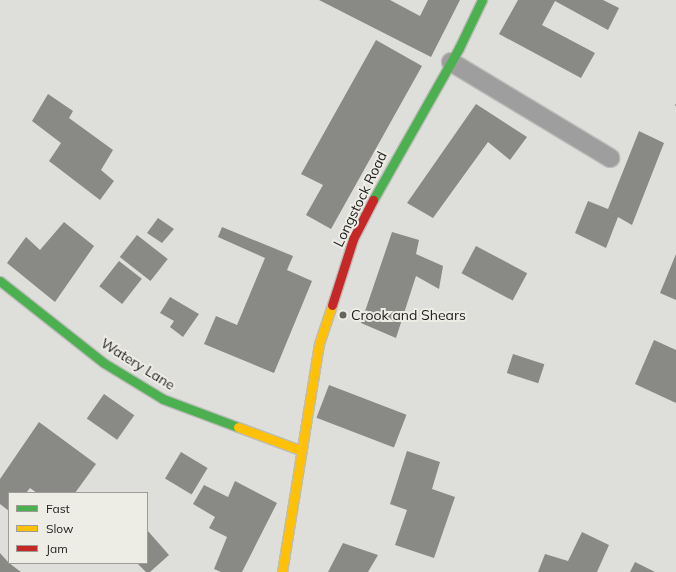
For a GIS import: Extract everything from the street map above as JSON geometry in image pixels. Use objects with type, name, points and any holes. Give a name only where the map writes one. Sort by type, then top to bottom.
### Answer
[{"type":"street","name":"Longstock Road","points":[[282,572],[297,483],[300,450],[319,344],[353,239],[398,152],[451,62],[482,0]]},
{"type":"street","name":"Watery Lane","points":[[0,281],[104,363],[163,399],[300,450]]},
{"type":"lane","points":[[451,62],[610,158]]},
{"type":"building","points":[[319,0],[390,0],[420,16],[428,0],[460,0],[431,57]]},
{"type":"building","points":[[518,0],[603,0],[619,8],[608,30],[555,1],[542,25],[595,53],[581,78],[499,34]]},
{"type":"building","points":[[376,40],[422,66],[331,229],[306,215],[323,185],[301,174]]},
{"type":"building","points":[[48,94],[73,111],[69,118],[113,150],[101,170],[114,181],[100,200],[49,161],[61,143],[32,121]]},
{"type":"building","points":[[476,104],[527,137],[510,160],[488,142],[433,218],[407,203]]},
{"type":"building","points":[[639,131],[664,143],[632,225],[618,217],[606,248],[575,233],[588,201],[608,209]]},
{"type":"building","points":[[158,218],[174,229],[162,243],[147,233]]},
{"type":"building","points":[[64,222],[94,246],[55,302],[7,263],[26,237],[40,250]]},
{"type":"building","points":[[222,227],[293,256],[287,270],[312,281],[274,373],[204,344],[216,316],[237,325],[265,258],[218,237]]},
{"type":"building","points":[[392,232],[419,240],[416,254],[443,266],[439,289],[416,276],[396,338],[361,323]]},
{"type":"building","points":[[137,235],[168,259],[150,281],[120,257]]},
{"type":"building","points":[[476,246],[527,273],[513,301],[461,273]]},
{"type":"building","points":[[676,254],[676,300],[660,293]]},
{"type":"building","points":[[119,261],[142,279],[122,304],[99,286]]},
{"type":"building","points":[[170,297],[199,314],[183,337],[170,327],[174,321],[160,313]]},
{"type":"building","points":[[654,340],[676,350],[676,403],[635,384]]},
{"type":"building","points":[[513,354],[544,364],[538,383],[507,373]]},
{"type":"building","points":[[329,385],[406,415],[394,447],[316,418]]},
{"type":"building","points":[[104,394],[134,415],[117,440],[87,419]]},
{"type":"building","points":[[39,422],[96,464],[76,492],[36,492],[30,488],[27,492],[8,492],[8,510],[0,504],[0,479]]},
{"type":"building","points":[[407,451],[440,462],[432,489],[455,497],[434,558],[395,545],[407,510],[390,504]]},
{"type":"building","points":[[181,452],[208,468],[192,495],[165,479]]},
{"type":"building","points":[[235,481],[277,503],[242,572],[221,572],[214,569],[227,537],[209,528],[215,517],[193,504],[204,485],[228,497]]},
{"type":"building","points":[[148,531],[169,555],[150,572],[146,572],[138,564],[148,564]]},
{"type":"building","points":[[582,532],[609,545],[597,572],[538,572],[545,554],[568,561]]},
{"type":"building","points":[[343,543],[378,555],[368,572],[328,572]]},
{"type":"building","points":[[0,553],[8,562],[8,564],[10,564],[21,572],[0,572]]},
{"type":"building","points":[[635,562],[655,572],[630,572]]},
{"type":"traffic: fast","points":[[373,200],[459,48],[482,0]]},
{"type":"traffic: fast","points":[[0,281],[104,363],[163,399],[238,427]]},
{"type":"traffic: slow","points":[[282,572],[319,344],[332,305]]},
{"type":"traffic: slow","points":[[238,427],[300,450]]},
{"type":"traffic: jam","points":[[332,305],[353,239],[373,200]]},
{"type":"place","name":"Crook and Shears","points":[[343,315]]}]
